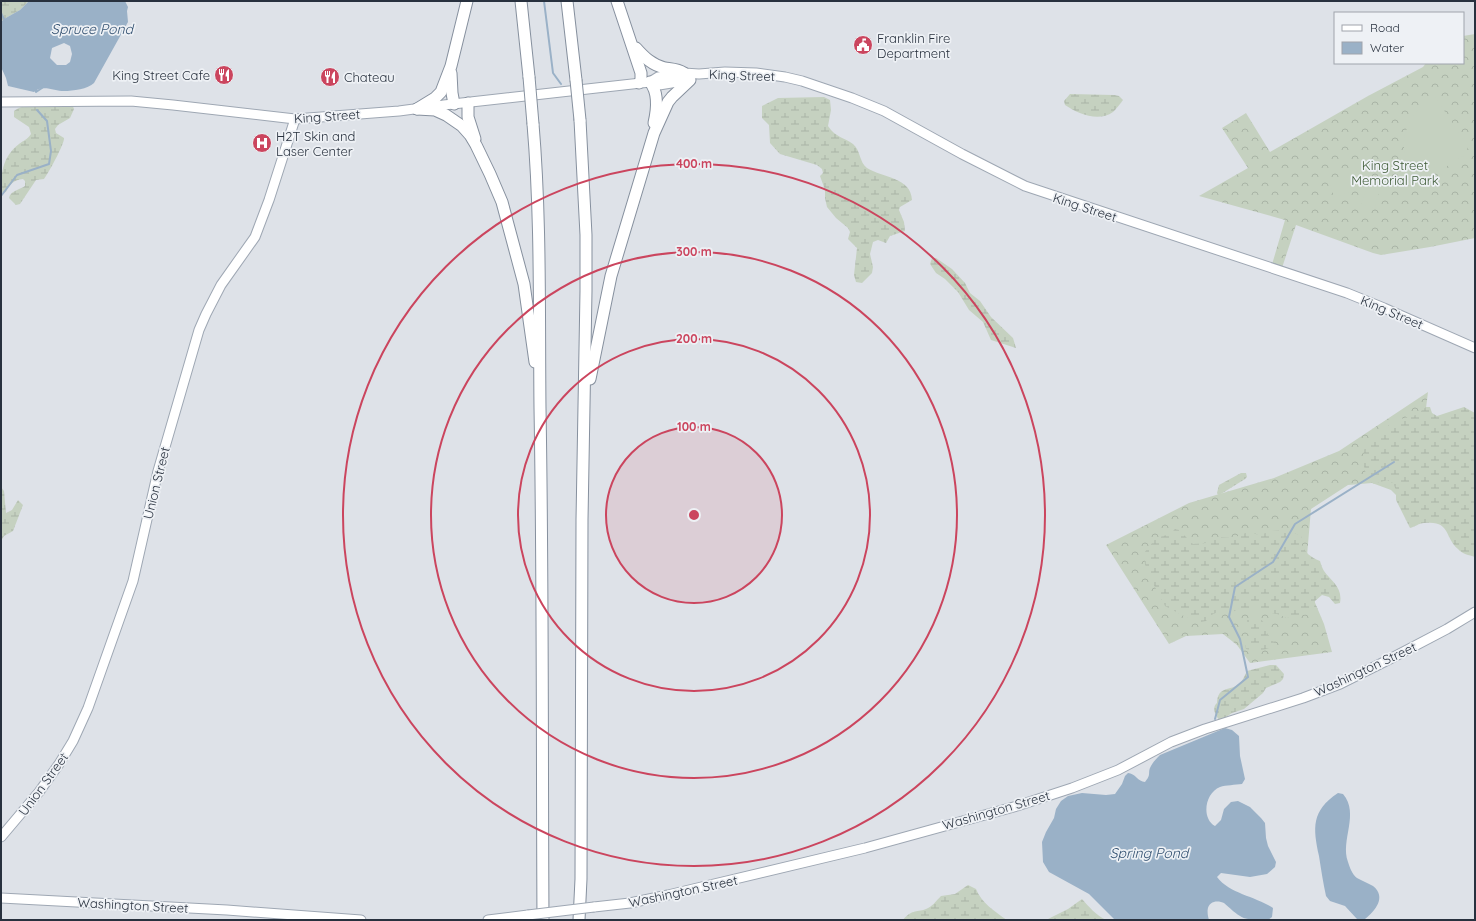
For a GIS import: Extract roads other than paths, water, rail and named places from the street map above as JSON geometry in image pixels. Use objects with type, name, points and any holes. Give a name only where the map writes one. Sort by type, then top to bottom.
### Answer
[{"type":"highway","points":[[417,109],[435,98],[441,92],[451,66],[467,1]]},
{"type":"highway","points":[[521,1],[536,160],[542,457],[541,564],[543,631],[543,920]]},
{"type":"highway","points":[[567,1],[580,120],[586,235],[586,347],[582,520],[581,879],[579,920]]},
{"type":"highway","points":[[617,1],[632,42],[641,73],[641,80],[639,83]]},
{"type":"highway","points":[[585,407],[611,276],[654,133],[665,107],[691,76],[678,69],[665,68],[653,64],[632,42]]},
{"type":"highway","points":[[451,66],[454,104]]},
{"type":"highway","points":[[652,82],[656,91],[654,133]]},
{"type":"highway","points":[[468,103],[468,117],[476,145]]},
{"type":"highway","points":[[417,109],[435,110],[446,115],[462,126],[476,145],[502,202],[524,284],[540,407]]},
{"type":"main road","name":"King Street","points":[[1,102],[131,101],[295,119],[417,109],[639,83],[652,82],[658,85],[691,76],[733,72],[769,74],[802,80],[884,111],[962,154],[1025,186],[1347,293],[1475,348]]},
{"type":"main road","name":"Union Street","points":[[1,837],[39,792],[60,764],[73,741],[88,708],[131,588],[158,471],[199,330],[221,285],[255,236],[270,200],[295,119]]},
{"type":"main road","name":"Washington Street","points":[[488,920],[630,903],[728,882],[893,841],[941,826],[1017,806],[1072,788],[1118,770],[1171,742],[1205,729],[1303,698],[1340,684],[1386,662],[1475,612]]},
{"type":"main road","name":"Washington Street","points":[[1,898],[227,910],[361,920]]},
{"type":"water","name":"Spruce Pond","points":[[29,1],[125,1],[128,7],[128,22],[94,83],[84,88],[72,91],[41,88],[34,92],[8,86],[1,67],[1,22],[20,10]],"holes":[[[64,43],[70,46],[72,54],[70,62],[66,65],[57,65],[50,58],[52,48]]]},
{"type":"water","name":"Spring Pond","points":[[1225,728],[1232,730],[1239,736],[1240,756],[1245,779],[1242,784],[1222,786],[1215,790],[1208,800],[1206,812],[1211,822],[1215,826],[1221,820],[1224,809],[1231,802],[1238,801],[1250,807],[1265,823],[1268,846],[1276,862],[1275,867],[1267,874],[1250,877],[1221,873],[1217,877],[1222,883],[1236,891],[1273,908],[1272,917],[1268,920],[1253,920],[1244,918],[1235,913],[1224,903],[1214,902],[1208,907],[1209,920],[1115,920],[1089,894],[1049,872],[1043,862],[1042,842],[1061,801],[1068,796],[1082,793],[1106,795],[1115,794],[1128,773],[1133,774],[1140,781],[1145,782],[1149,775],[1151,766],[1160,755]]},
{"type":"water","points":[[1338,793],[1343,794],[1348,802],[1350,810],[1346,854],[1350,869],[1357,878],[1373,886],[1379,895],[1376,908],[1365,919],[1357,919],[1345,906],[1330,901],[1326,896],[1315,829],[1316,821],[1323,806]]},
{"type":"waterway","points":[[544,1],[553,73],[561,84]]},
{"type":"waterway","points":[[1,13],[5,21]]},
{"type":"waterway","points":[[35,89],[36,92],[42,88]]},
{"type":"waterway","points":[[1,196],[17,175],[49,164],[51,151],[47,121],[37,110]]},
{"type":"waterway","points":[[1215,719],[1220,700],[1248,677],[1240,639],[1229,617],[1235,587],[1273,562],[1295,524],[1394,462]]},
{"type":"place","name":"Franklin Fire Department","points":[[863,45]]},
{"type":"place","name":"King Street Cafe","points":[[224,75]]},
{"type":"place","name":"Chateau","points":[[330,77]]},
{"type":"place","name":"H2T Skin and Laser Center","points":[[262,143]]},
{"type":"park label","name":"King Street Memorial Park","points":[[1395,172]]}]
